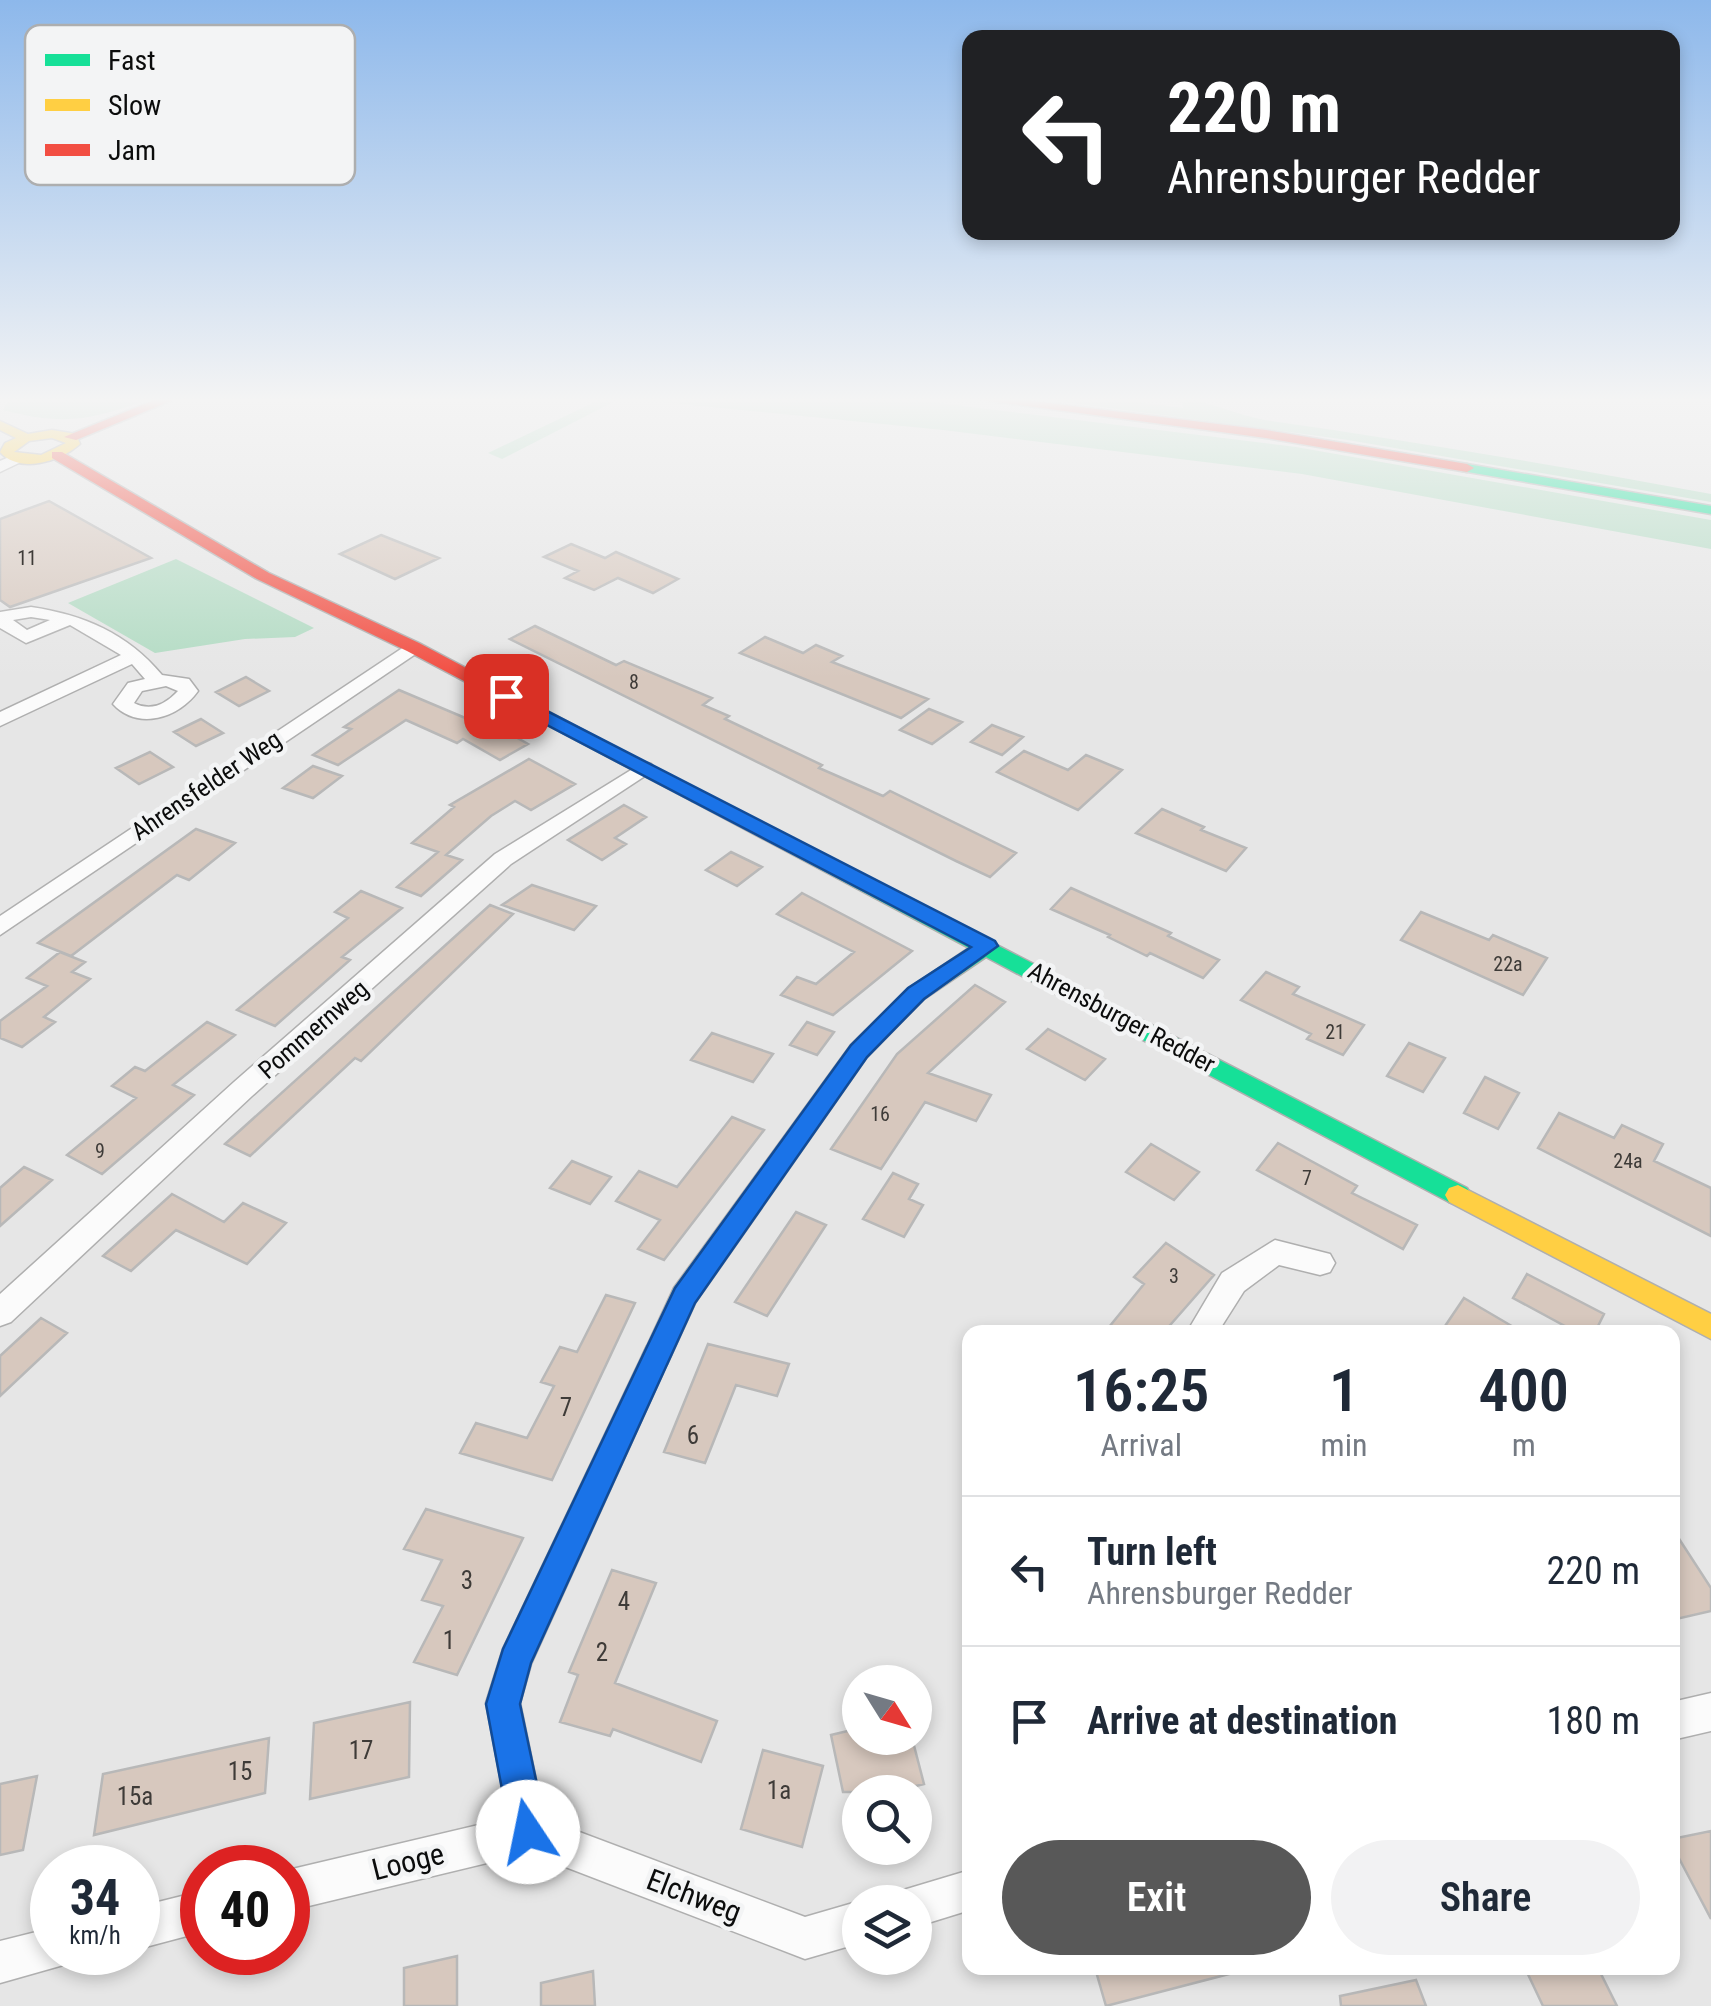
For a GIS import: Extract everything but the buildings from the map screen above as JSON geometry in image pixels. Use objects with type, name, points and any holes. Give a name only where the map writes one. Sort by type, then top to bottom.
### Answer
[{"type":"street","name":"Ahrensburger Redder","points":[[132,491],[263,576],[413,647],[1711,1327]]},
{"type":"street","points":[[1597,491],[1711,510]]},
{"type":"street","points":[[0,619],[26,637],[72,618],[135,656],[156,680]]},
{"type":"street","name":"Ahrensfelder Weg","points":[[0,926],[413,647]]},
{"type":"street","points":[[0,720],[135,656]]},
{"type":"street","name":"Pommernweg","points":[[0,1313],[243,1089],[503,859],[644,768]]},
{"type":"street","points":[[528,1832],[503,1704],[515,1661],[684,1296],[859,1051],[916,994],[987,946]]},
{"type":"street","points":[[1206,1325],[1233,1282],[1276,1252],[1320,1263]]},
{"type":"street","points":[[1680,1719],[1711,1712]]},
{"type":"street","name":"Looge","points":[[310,1886],[528,1832]]},
{"type":"street","name":"Elchweg","points":[[528,1832],[805,1938],[842,1927]]},
{"type":"street","points":[[932,1901],[962,1892]]},
{"type":"street","points":[[0,1962],[30,1954]]},
{"type":"green space","points":[[1393,491],[1544,491],[1711,520],[1711,549]]},
{"type":"green space","points":[[1644,491],[1692,491],[1711,494],[1711,502]]},
{"type":"green space","points":[[176,559],[314,628],[295,637],[245,639],[155,653],[68,603]]},
{"type":"traffic: fast","points":[[1598,491],[1711,510]]},
{"type":"traffic: fast","points":[[699,797],[1458,1195]]},
{"type":"traffic: fast","points":[[657,1355],[684,1296],[859,1051],[916,994],[987,946]]},
{"type":"traffic: slow","points":[[1458,1195],[1711,1327]]},
{"type":"traffic: slow","points":[[529,1833],[503,1703],[515,1661],[657,1355]]},
{"type":"traffic: jam","points":[[118,491],[263,576],[413,647],[699,797]]},
{"type":"route","points":[[506,696],[987,946],[916,994],[859,1051],[684,1296],[515,1661],[503,1704],[528,1832]]}]
